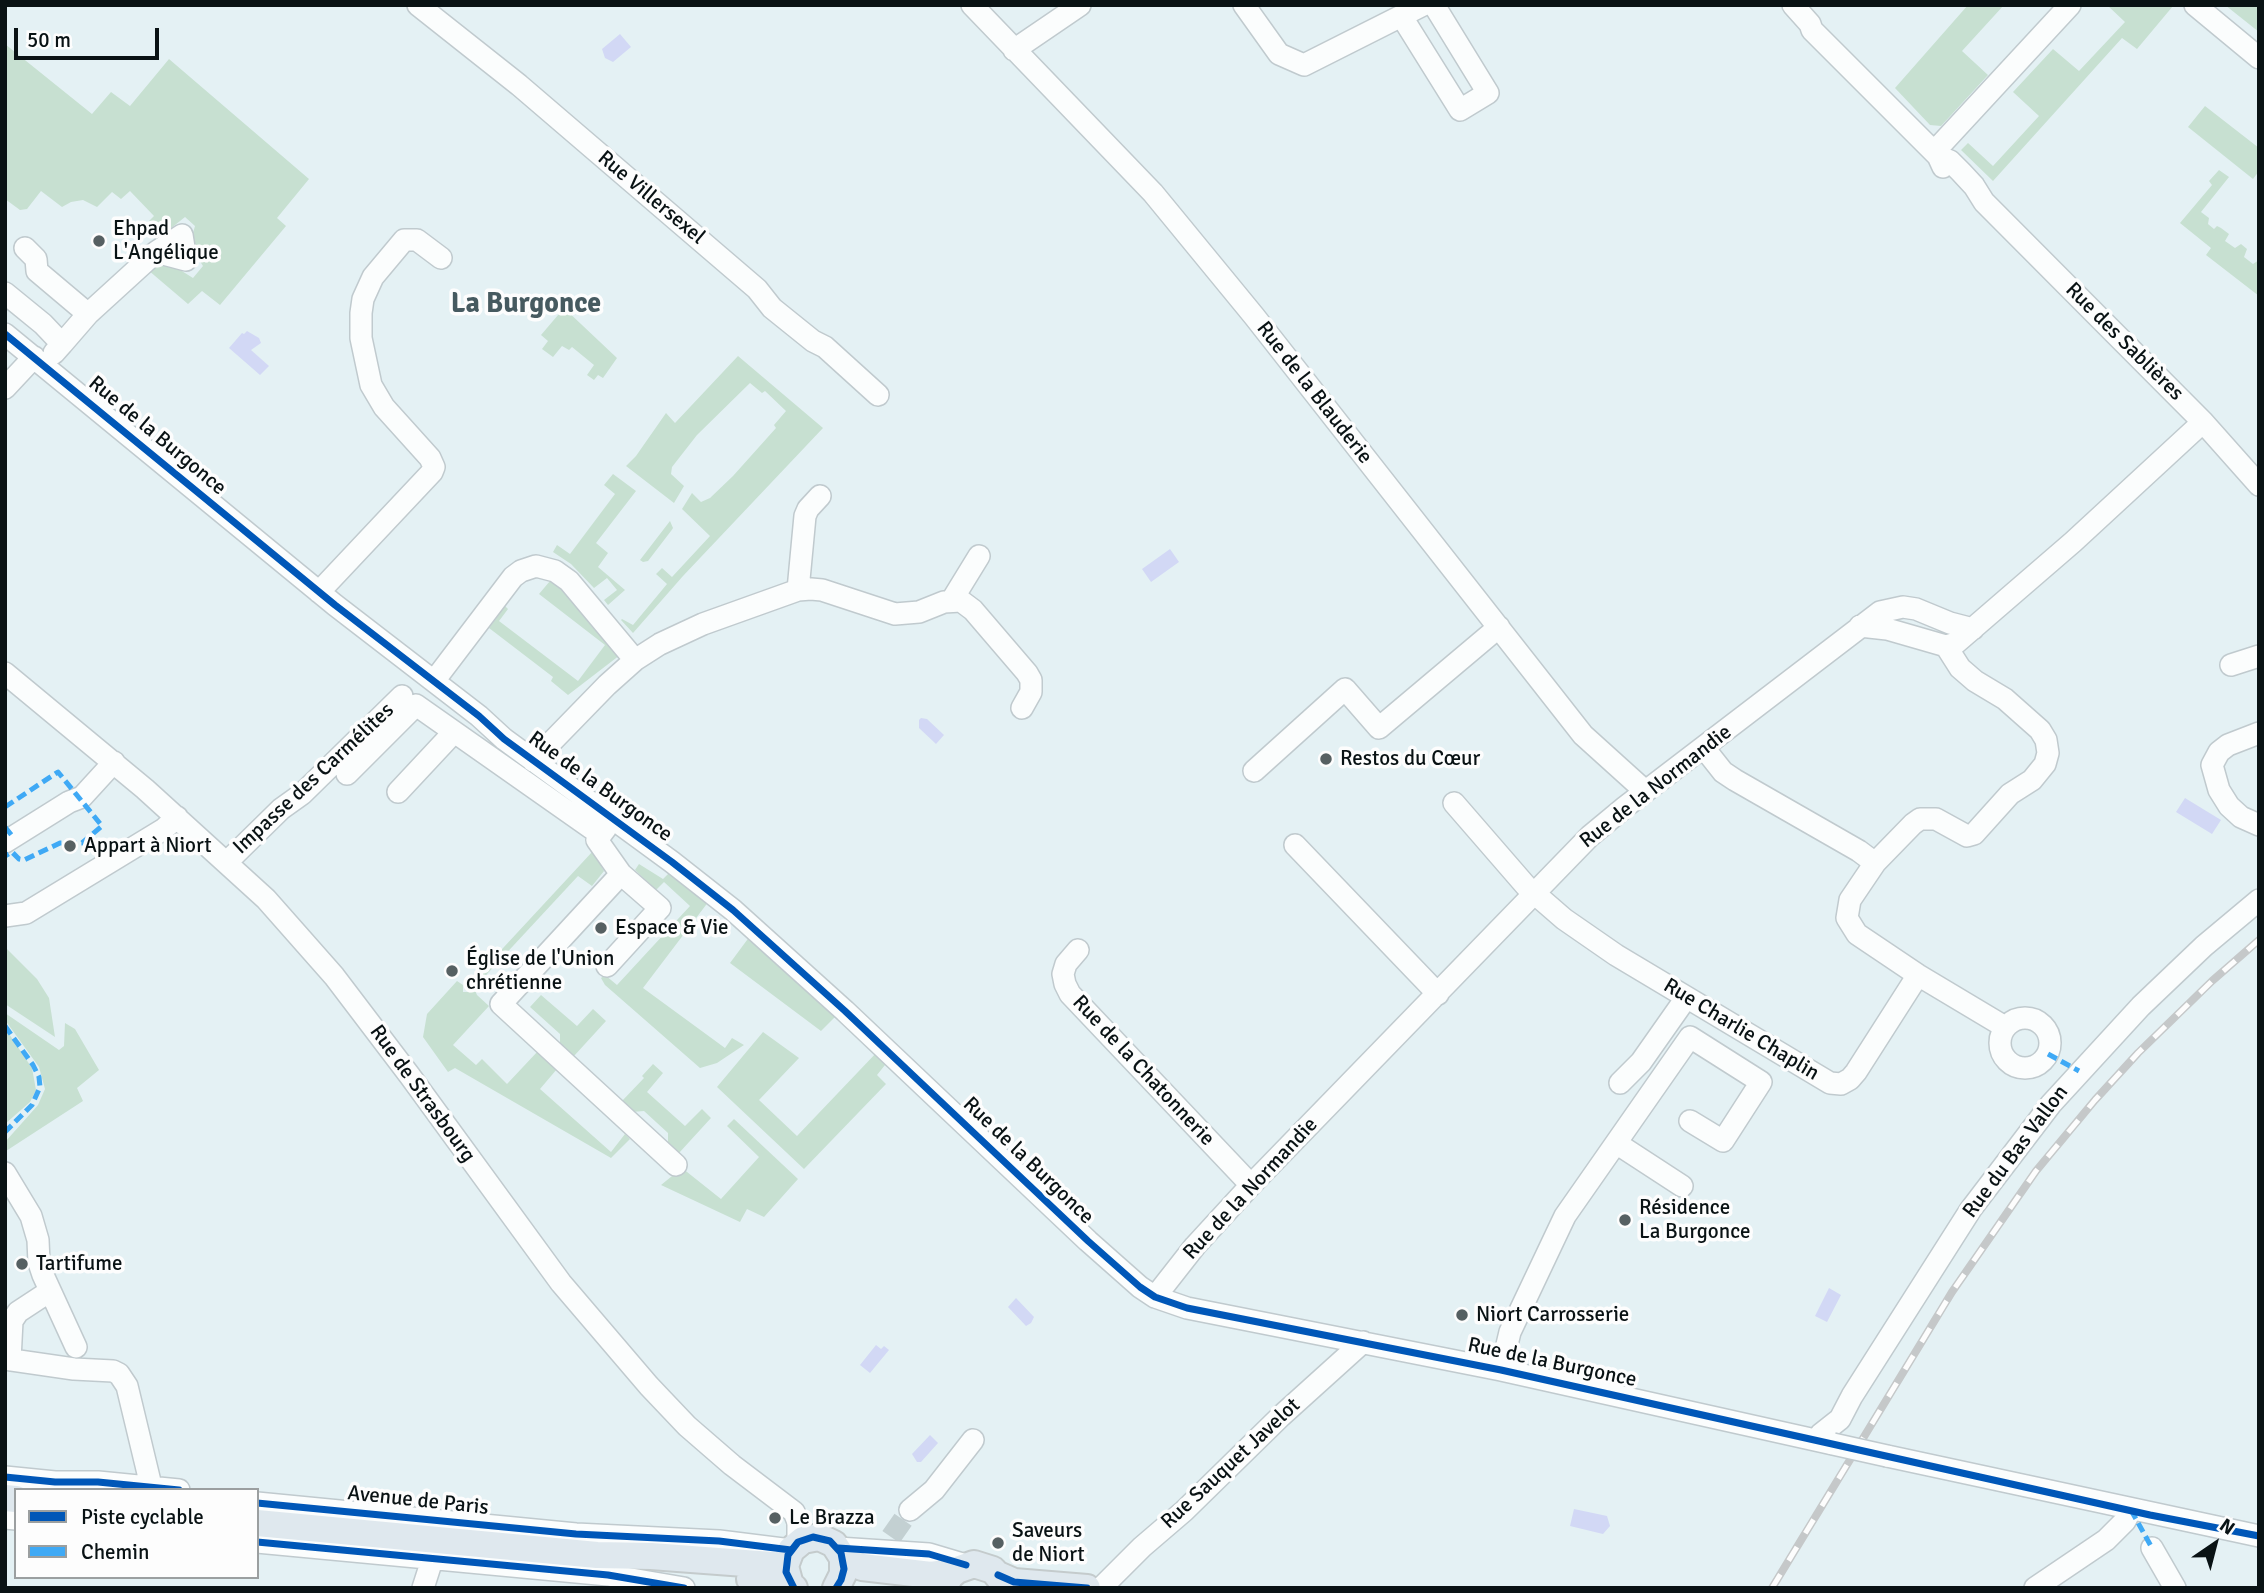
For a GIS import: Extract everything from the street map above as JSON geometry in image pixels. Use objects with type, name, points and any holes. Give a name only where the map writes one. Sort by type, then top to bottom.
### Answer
[{"type":"main road","name":"Avenue de Paris","points":[[259,1523],[371,1535],[567,1542],[597,1565],[771,1581],[792,1567]]},
{"type":"main road","points":[[792,1567],[808,1538],[819,1537],[830,1541],[840,1553],[862,1567],[954,1575],[984,1566],[1001,1581],[1087,1588]]},
{"type":"main road","points":[[836,1588],[844,1574],[840,1553]]},
{"type":"main road","points":[[836,1588],[847,1585],[879,1588]]},
{"type":"street","name":"Rue Villersexel","points":[[418,5],[519,85],[757,289],[772,308],[813,341],[825,347],[878,395]]},
{"type":"street","name":"Rue de la Blauderie","points":[[972,5],[1121,159],[1191,238],[1583,735],[1645,791]]},
{"type":"street","points":[[1014,50],[1080,5]]},
{"type":"street","points":[[1244,5],[1279,54],[1304,65],[1423,5]]},
{"type":"street","points":[[1402,17],[1460,110],[1488,93],[1434,5]]},
{"type":"street","name":"Rue des Sablières","points":[[1782,5],[1795,21],[1812,30]]},
{"type":"street","name":"Rue des Sablières","points":[[1794,5],[1812,30],[1936,154],[1953,180],[1984,202],[2203,422],[2257,480]]},
{"type":"street","points":[[1936,154],[2070,5]]},
{"type":"street","points":[[2195,5],[2259,58]]},
{"type":"street","points":[[319,592],[434,467],[430,458],[384,407],[371,385],[361,338],[361,313],[363,299],[373,277],[404,240],[417,240],[441,258]]},
{"type":"street","points":[[25,248],[36,259],[37,271],[88,314]]},
{"type":"street","points":[[5,388],[62,344],[88,314],[156,252]]},
{"type":"street","points":[[5,293],[43,324],[62,344]]},
{"type":"street","name":"Rue de la Burgonce","points":[[5,334],[319,592],[533,761],[607,827],[672,862],[762,936],[1087,1241],[1155,1297],[1187,1308],[1501,1370],[2259,1536]]},
{"type":"street","points":[[1860,626],[1887,629],[1946,646],[1956,643],[2073,542],[2203,422]]},
{"type":"street","points":[[799,590],[805,516],[820,496]]},
{"type":"street","points":[[952,600],[979,556]]},
{"type":"street","points":[[434,681],[513,577],[536,566],[555,571],[569,581],[635,660]]},
{"type":"street","points":[[533,761],[635,660],[683,632],[799,590],[822,590],[895,614],[919,612],[952,600],[961,601],[973,611],[1031,680],[1031,692],[1022,708]]},
{"type":"street","name":"Rue de la Normandie","points":[[1155,1297],[1195,1246],[1251,1185],[1590,836],[1645,791],[1880,612],[1903,607],[1916,609],[1950,624],[1973,629]]},
{"type":"street","points":[[1254,771],[1345,689],[1378,728],[1499,627]]},
{"type":"street","points":[[1946,646],[1950,655],[1968,674],[2006,699],[2040,730],[2046,740],[2048,753],[2045,764],[2032,780],[2010,794],[1974,834],[1967,836],[1936,819],[1920,819],[1908,828],[1875,863],[1850,900],[1847,918],[1857,934],[1918,975],[2005,1027]]},
{"type":"street","points":[[2231,665],[2259,656]]},
{"type":"street","name":"Rue de Strasbourg","points":[[5,673],[114,762],[227,862],[266,899],[334,976],[561,1283],[649,1386],[705,1442],[794,1512],[798,1522],[792,1567]]},
{"type":"street","name":"Impasse des Carmélites","points":[[227,862],[247,839],[281,808],[303,794],[401,696]]},
{"type":"street","points":[[347,774],[416,705],[454,732],[607,827],[597,841],[621,874],[660,908],[607,966]]},
{"type":"street","points":[[398,792],[454,732]]},
{"type":"street","points":[[2259,733],[2228,745],[2219,752],[2212,765],[2219,790],[2229,806],[2241,817],[2259,825]]},
{"type":"street","points":[[1704,748],[1723,772],[1875,863]]},
{"type":"street","points":[[5,842],[69,802],[82,797],[114,762]]},
{"type":"street","name":"Rue Charlie Chaplin","points":[[1454,803],[1535,893],[1564,919],[1616,955],[1830,1083],[1841,1084],[1850,1080],[1918,975]]},
{"type":"street","points":[[5,916],[26,913],[47,901],[164,829],[177,817]]},
{"type":"street","points":[[1296,845],[1438,994]]},
{"type":"street","points":[[621,874],[501,1004],[676,1165]]},
{"type":"street","name":"Rue du Bas Vallon","points":[[1825,1442],[1821,1434],[1840,1419],[1971,1209],[2051,1104],[2141,1006],[2204,946],[2259,900]]},
{"type":"street","name":"Rue de la Chatonnerie","points":[[1078,950],[1066,964],[1063,974],[1070,994],[1251,1185]]},
{"type":"street","points":[[1620,1083],[1641,1062],[1686,998]]},
{"type":"street","points":[[1501,1370],[1510,1332],[1565,1216],[1690,1037],[1761,1082],[1723,1141],[1690,1121]]},
{"type":"street","points":[[1616,1143],[1682,1186]]},
{"type":"street","points":[[5,1173],[31,1216],[38,1240],[39,1262],[76,1348]]},
{"type":"street","points":[[5,1477],[152,1488],[127,1385],[119,1374],[113,1371],[74,1369],[8,1359],[12,1321],[18,1311],[50,1291]]},
{"type":"street","name":"Rue Sauquet Javelot","points":[[1101,1588],[1281,1416],[1363,1342]]},
{"type":"street","points":[[910,1510],[934,1490],[973,1440]]},
{"type":"street","name":"Avenue de Paris","points":[[259,1503],[567,1542],[719,1541],[792,1567]]},
{"type":"street","points":[[2035,1588],[2106,1540],[2125,1521],[2131,1510]]},
{"type":"street","name":"Avenue de Paris","points":[[371,1535],[403,1557]]},
{"type":"street","name":"Avenue de Paris","points":[[259,1542],[432,1560],[597,1565],[684,1588]]},
{"type":"street","points":[[840,1553],[889,1544],[929,1554],[954,1575]]},
{"type":"street","points":[[2152,1548],[2175,1588]]},
{"type":"street","points":[[423,1588],[432,1560]]},
{"type":"green space","points":[[1968,5],[2004,5],[1962,51],[1988,75],[1941,126],[1930,125],[1895,88]]},
{"type":"green space","points":[[2107,5],[2173,6],[2137,49],[2122,38],[1993,181],[1961,150],[1968,143],[1993,166],[2039,116],[2013,92],[2053,49],[2079,71],[2125,22]]},
{"type":"green space","points":[[2225,5],[2259,5],[2259,32]]},
{"type":"green space","points":[[5,44],[92,114],[111,92],[130,106],[169,59],[309,179],[277,218],[286,226],[220,305],[202,291],[188,304],[148,270],[162,261],[193,278],[203,266],[193,250],[191,240],[195,226],[185,217],[160,237],[145,225],[154,216],[130,191],[121,199],[112,192],[97,207],[83,200],[62,207],[41,191],[27,209],[20,210],[5,199]]},
{"type":"green space","points":[[2205,106],[2259,148],[2259,171],[2253,179],[2188,127]]},
{"type":"green space","points":[[2219,170],[2229,177],[2201,212],[2209,218],[2208,224],[2214,229],[2217,226],[2229,234],[2225,241],[2235,248],[2241,244],[2247,249],[2244,257],[2253,264],[2259,260],[2259,296],[2206,255],[2211,248],[2180,223],[2212,185],[2209,181]]},
{"type":"green space","points":[[564,308],[617,358],[603,378],[598,375],[594,380],[587,375],[594,365],[572,347],[569,350],[562,346],[553,357],[542,349],[548,341],[541,335]]},
{"type":"green space","points":[[738,356],[823,428],[633,633],[621,620],[633,625],[667,584],[656,574],[662,568],[672,577],[710,536],[682,509],[692,493],[701,502],[710,498],[776,428],[774,425],[786,411],[765,391],[762,393],[750,383],[697,435],[672,467],[671,474],[684,486],[674,503],[626,466],[666,413],[675,423]]},
{"type":"green space","points":[[613,474],[636,491],[596,543],[608,553],[598,567],[625,590],[608,605],[604,600],[617,590],[607,578],[594,588],[571,564],[553,552],[557,545],[570,554],[615,494],[604,485]]},
{"type":"green space","points":[[670,521],[673,528],[648,561],[640,560]]},
{"type":"green space","points":[[550,581],[561,588],[593,628],[597,628],[620,655],[568,695],[551,681],[553,677],[489,628],[505,606],[508,609],[499,621],[578,681],[605,645],[539,594]]},
{"type":"green space","points":[[593,851],[604,871],[592,886],[578,876],[474,988],[477,995],[489,1006],[453,1045],[476,1065],[482,1059],[507,1084],[538,1051],[557,1069],[540,1089],[611,1152],[625,1134],[630,1139],[611,1158],[455,1068],[448,1072],[423,1037],[427,1014],[457,981],[463,985],[463,992],[470,992],[471,984],[490,966],[491,961]]},
{"type":"green space","points":[[639,864],[663,879],[670,872],[709,901],[643,988],[725,1048],[732,1038],[744,1045],[717,1063],[700,1068],[605,985],[601,978],[605,975],[617,985],[690,906],[664,882],[656,890],[635,870]]},
{"type":"green space","points":[[750,936],[838,1014],[821,1031],[730,963]]},
{"type":"green space","points":[[5,947],[37,979],[49,998],[55,1037],[5,1004]]},
{"type":"green space","points":[[541,995],[577,1026],[593,1009],[606,1021],[574,1056],[560,1043],[560,1034],[530,1007]]},
{"type":"green space","points":[[5,1013],[59,1050],[64,1046],[65,1023],[75,1029],[99,1070],[77,1088],[83,1101],[6,1151],[5,1142],[38,1105],[45,1089],[39,1067],[5,1020]]},
{"type":"green space","points":[[5,1028],[32,1068],[36,1090],[30,1102],[5,1124]]},
{"type":"green space","points":[[763,1032],[799,1058],[759,1100],[797,1136],[878,1051],[889,1060],[877,1075],[886,1084],[804,1169],[717,1087]]},
{"type":"green space","points":[[653,1064],[663,1073],[647,1092],[685,1126],[702,1109],[711,1118],[679,1153],[668,1144],[668,1133],[644,1111],[632,1112],[622,1101]]},
{"type":"green space","points":[[734,1119],[798,1179],[764,1217],[747,1209],[740,1222],[661,1185],[682,1168],[721,1199],[759,1157],[727,1126]]},
{"type":"water","points":[[620,34],[631,47],[613,62],[605,58],[602,49]]},
{"type":"water","points":[[247,331],[259,338],[261,343],[251,350],[269,366],[260,375],[229,348]]},
{"type":"water","points":[[1170,549],[1179,562],[1151,582],[1142,569]]},
{"type":"water","points":[[921,718],[927,719],[944,735],[936,744],[919,728]]},
{"type":"water","points":[[2185,798],[2221,820],[2212,834],[2176,812]]},
{"type":"water","points":[[1829,1288],[1841,1295],[1827,1322],[1815,1316]]},
{"type":"water","points":[[1016,1298],[1034,1317],[1026,1326],[1008,1307]]},
{"type":"water","points":[[876,1345],[889,1350],[870,1373],[860,1365]]},
{"type":"water","points":[[930,1435],[938,1443],[921,1462],[917,1462],[912,1454]]},
{"type":"water","points":[[1574,1509],[1607,1516],[1610,1526],[1603,1534],[1570,1526]]},
{"type":"tunnel","points":[[891,1537],[910,1510]]},
{"type":"railway","points":[[1772,1588],[1952,1292],[2036,1171],[2138,1053],[2212,981],[2259,940]]},
{"type":"marked path","points":[[5,807],[58,772],[102,826],[82,843],[60,843],[24,860],[12,852],[5,856]]},
{"type":"marked path","points":[[5,827],[13,837]]},
{"type":"marked path","points":[[5,1026],[33,1065],[40,1087],[32,1105],[5,1132]]},
{"type":"marked path","points":[[2048,1054],[2079,1071]]},
{"type":"marked path","points":[[2131,1510],[2152,1548]]},
{"type":"cycle path","points":[[5,334],[335,605],[479,716],[504,739],[733,910],[845,1011],[1088,1241],[1155,1297],[1187,1308],[1501,1370],[2150,1515],[2259,1536]]},
{"type":"cycle path","points":[[5,1477],[159,1488]]},
{"type":"cycle path","points":[[259,1503],[576,1534],[719,1541],[791,1550]]},
{"type":"cycle path","points":[[794,1588],[786,1572],[788,1555],[798,1542],[813,1537],[830,1541],[841,1553],[844,1569],[836,1588]]},
{"type":"cycle path","points":[[259,1542],[608,1575],[684,1588]]},
{"type":"cycle path","points":[[838,1548],[929,1554],[966,1565]]},
{"type":"cycle path","points":[[998,1575],[1014,1582],[1087,1588]]},
{"type":"place","name":"Ehpad L'Angélique","points":[[99,241]]},
{"type":"place","name":"Restos du Cœur","points":[[1326,759]]},
{"type":"place","name":"Appart à Niort","points":[[70,846]]},
{"type":"place","name":"Espace & Vie","points":[[601,928]]},
{"type":"place","name":"Église de l'Union chrétienne","points":[[452,971]]},
{"type":"place","name":"Résidence La Burgonce","points":[[1625,1220]]},
{"type":"place","name":"Tartifume","points":[[22,1264]]},
{"type":"place","name":"Niort Carrosserie","points":[[1462,1315]]},
{"type":"place","name":"Le Brazza","points":[[775,1518]]},
{"type":"place","name":"Saveurs de Niort","points":[[998,1543]]},
{"type":"district","name":"La Burgonce","points":[[526,305]]}]
